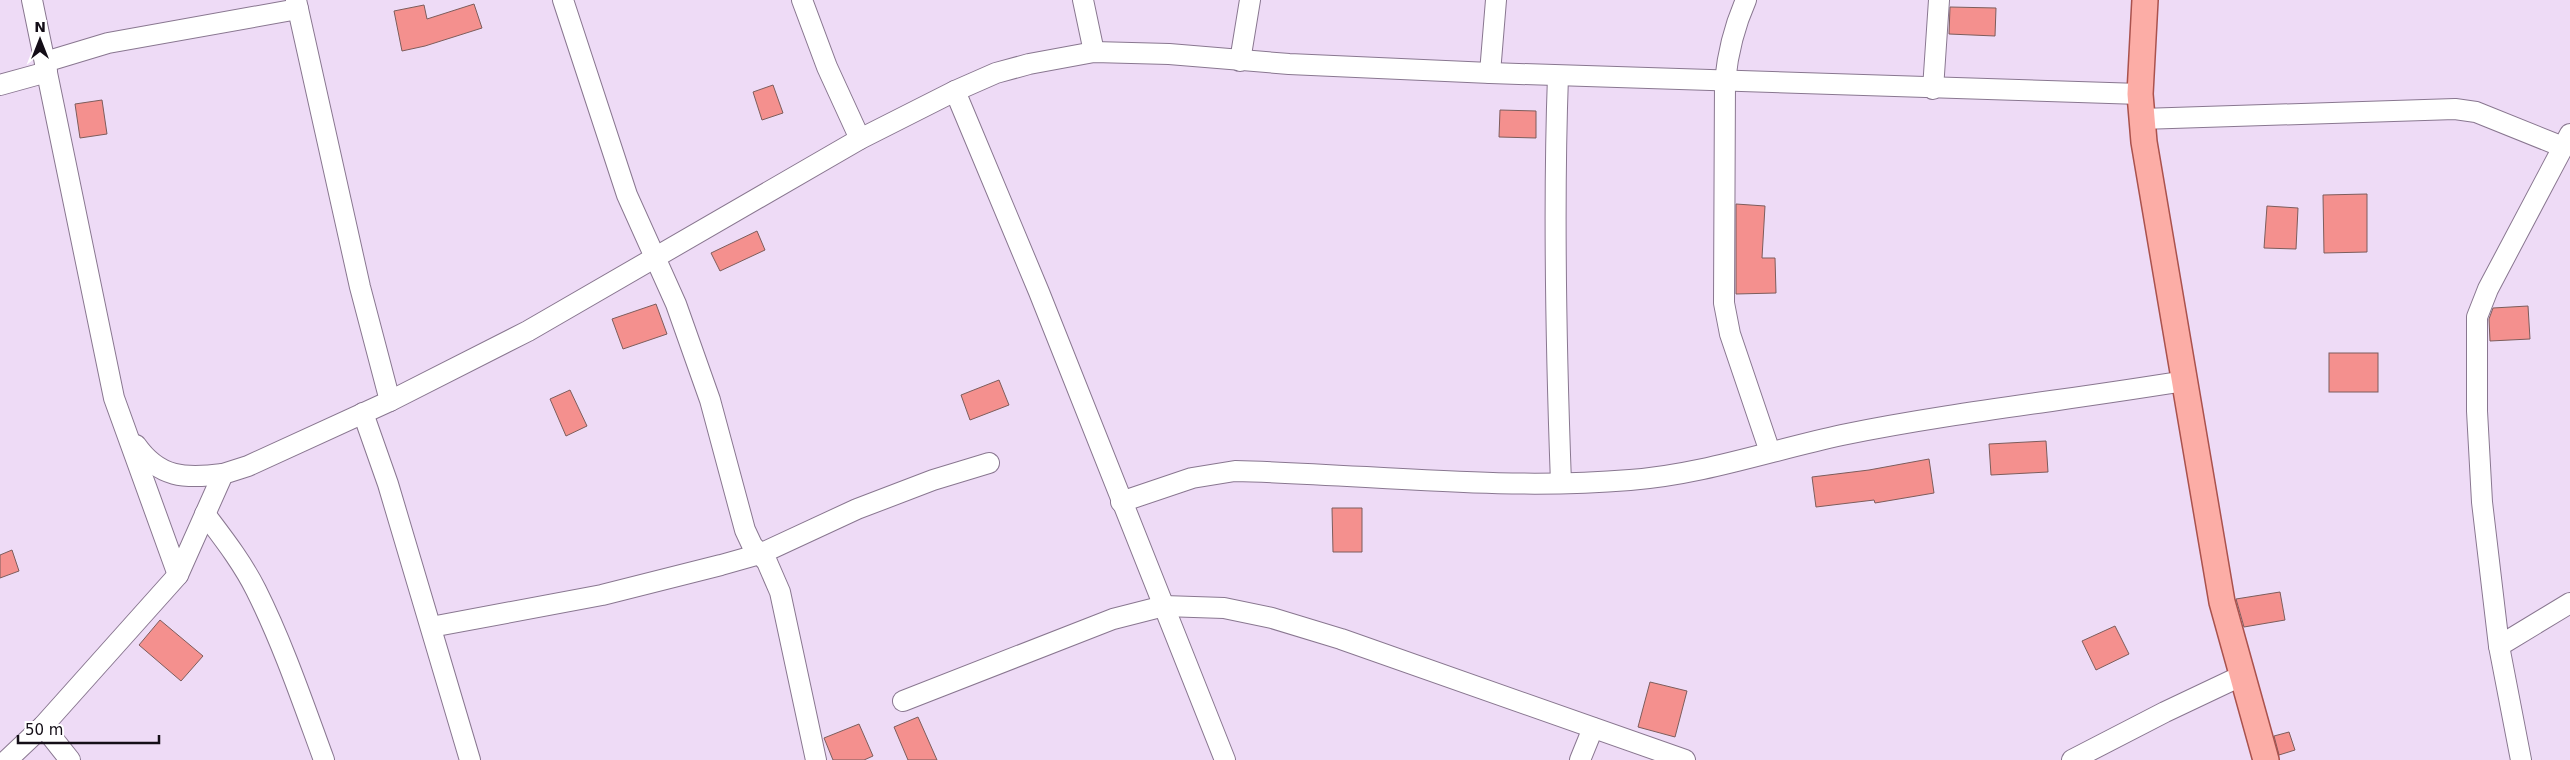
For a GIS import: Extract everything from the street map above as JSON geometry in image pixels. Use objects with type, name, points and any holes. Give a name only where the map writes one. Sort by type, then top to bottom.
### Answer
[{"type":"main road","points":[[2145,0],[2140,94],[2141,119],[2222,602],[2241,676],[2266,760]]},
{"type":"street","points":[[32,0],[114,398],[129,435],[178,575]]},
{"type":"street","points":[[563,0],[627,195],[676,304],[710,400],[745,530],[752,545],[767,562],[780,592],[816,760]]},
{"type":"street","points":[[802,0],[828,67],[860,139]]},
{"type":"street","points":[[1083,0],[1094,52]]},
{"type":"street","points":[[1240,61],[1250,0]]},
{"type":"street","points":[[1490,74],[1496,0]]},
{"type":"street","points":[[1746,0],[1730,44],[1725,81],[1724,303],[1730,334],[1770,452]]},
{"type":"street","points":[[1933,89],[1939,0]]},
{"type":"street","points":[[0,85],[108,43],[297,4],[360,287],[390,401]]},
{"type":"street","points":[[129,435],[156,466],[172,475],[196,478],[223,474],[248,466],[390,401],[528,331],[860,139],[955,91],[996,74],[1028,64],[1094,52],[1169,54],[1240,61],[1490,74],[2140,94]]},
{"type":"street","points":[[1558,76],[1555,169],[1555,333],[1561,483]]},
{"type":"street","points":[[955,91],[1039,292],[1225,760]]},
{"type":"street","points":[[2141,119],[2455,109],[2476,112],[2567,141],[2492,280],[2477,317],[2477,411],[2482,502],[2499,646],[2521,760]]},
{"type":"street","points":[[1121,502],[1192,478],[1235,471],[1561,483],[1632,480],[1922,421],[2184,381]]},
{"type":"street","points":[[363,413],[388,484],[470,760]]},
{"type":"street","points":[[431,627],[602,595],[760,554],[857,509],[933,480],[989,463]]},
{"type":"street","points":[[7,760],[43,726],[178,575],[223,474]]},
{"type":"street","points":[[205,514],[230,546],[256,589],[288,664],[324,760]]},
{"type":"street","points":[[2499,646],[2570,603]]},
{"type":"street","points":[[903,701],[1114,619],[1164,606],[1224,608],[1272,618],[1341,639],[1685,760]]},
{"type":"street","points":[[2072,760],[2165,712],[2241,676]]},
{"type":"street","points":[[43,726],[70,760]]},
{"type":"street","points":[[1580,760],[1593,728]]},
{"type":"building","points":[[474,4],[482,28],[425,46],[402,51],[394,11],[424,5],[427,19]]},
{"type":"building","points":[[1950,7],[1996,8],[1995,36],[1949,34]]},
{"type":"building","points":[[773,85],[783,113],[762,120],[753,92]]},
{"type":"building","points":[[102,100],[107,134],[80,138],[75,104]]},
{"type":"building","points":[[1500,110],[1536,111],[1536,138],[1499,137]]},
{"type":"building","points":[[2367,194],[2367,252],[2324,253],[2323,195]]},
{"type":"building","points":[[1736,204],[1765,206],[1762,258],[1775,258],[1776,293],[1736,294]]},
{"type":"building","points":[[2267,206],[2298,208],[2296,249],[2264,248]]},
{"type":"building","points":[[757,231],[765,250],[720,271],[711,253]]},
{"type":"building","points":[[656,304],[667,334],[623,349],[612,319]]},
{"type":"building","points":[[2528,306],[2530,339],[2490,341],[2489,319],[2493,308]]},
{"type":"building","points":[[2329,353],[2378,353],[2378,392],[2329,392]]},
{"type":"building","points":[[999,380],[1009,405],[970,420],[961,395]]},
{"type":"building","points":[[570,390],[587,426],[566,436],[550,399]]},
{"type":"building","points":[[2046,441],[2048,472],[1991,475],[1989,444]]},
{"type":"building","points":[[1929,459],[1934,493],[1875,503],[1874,500],[1816,507],[1812,477],[1869,470]]},
{"type":"building","points":[[1332,508],[1362,508],[1362,552],[1333,552]]},
{"type":"building","points":[[12,550],[19,571],[0,578],[0,555]]},
{"type":"building","points":[[2280,592],[2285,620],[2244,627],[2236,599]]},
{"type":"building","points":[[160,620],[203,656],[181,681],[139,645]]},
{"type":"building","points":[[2115,626],[2129,654],[2096,670],[2082,641]]},
{"type":"building","points":[[1650,682],[1687,691],[1675,737],[1638,727]]},
{"type":"building","points":[[918,717],[937,760],[908,760],[894,727]]},
{"type":"building","points":[[859,724],[873,756],[864,760],[833,760],[824,738]]},
{"type":"building","points":[[2289,732],[2295,750],[2279,755],[2274,736]]}]
